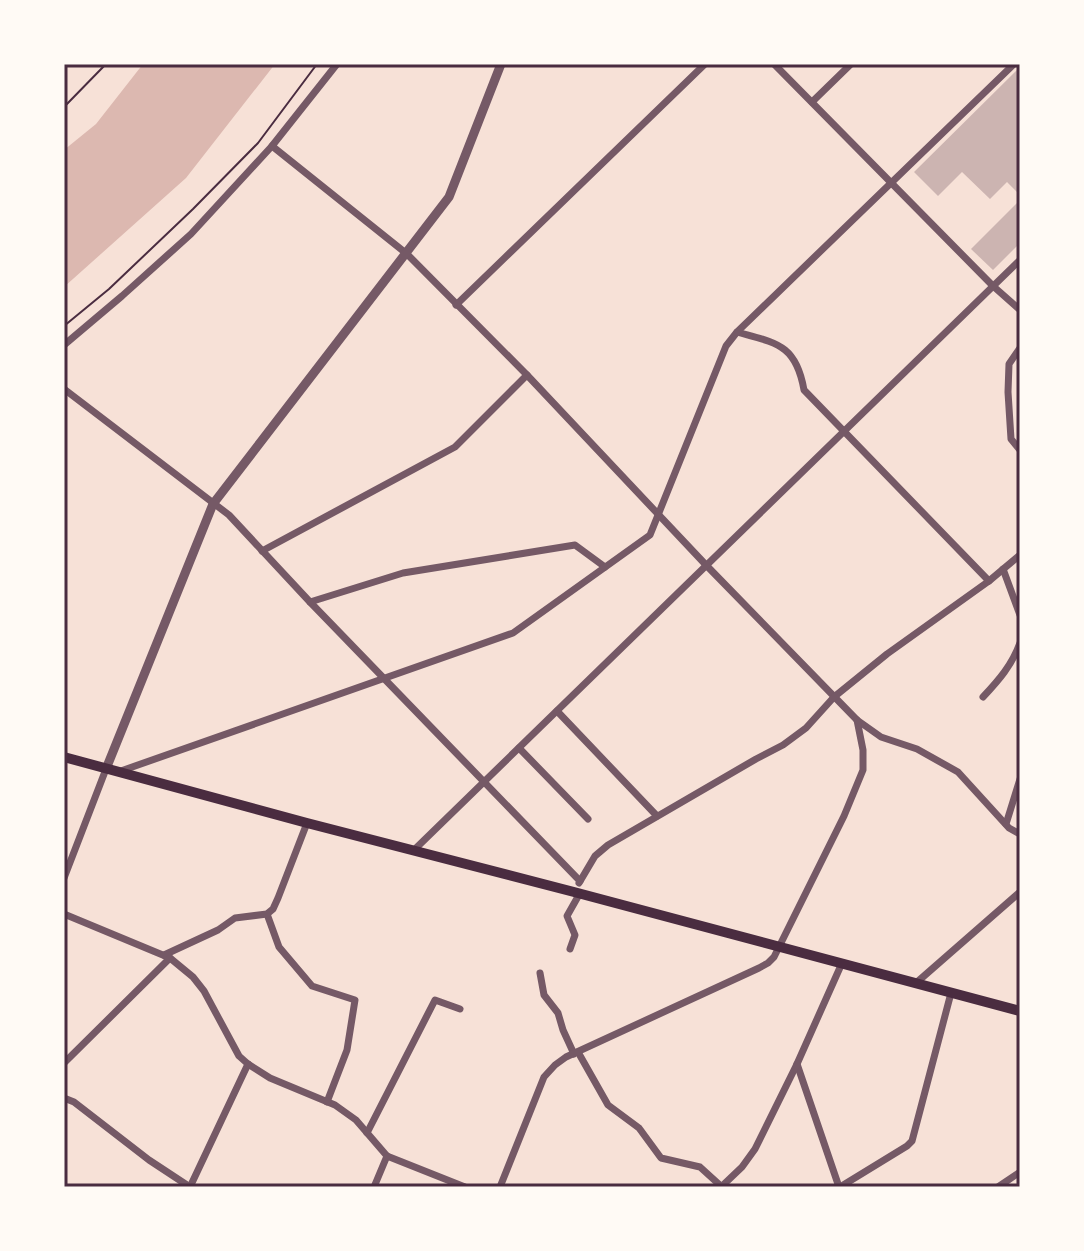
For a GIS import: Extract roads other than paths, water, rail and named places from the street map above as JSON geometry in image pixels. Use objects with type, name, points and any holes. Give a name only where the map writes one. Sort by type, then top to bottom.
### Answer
[{"type":"main road","points":[[64,757],[1020,1011]]},
{"type":"street","points":[[64,345],[191,234],[272,146],[337,64]]},
{"type":"street","points":[[64,878],[213,504],[449,197],[501,64]]},
{"type":"street","points":[[456,305],[705,64]]},
{"type":"street","points":[[774,64],[1020,310]]},
{"type":"street","points":[[812,102],[851,64]]},
{"type":"street","points":[[118,772],[513,633],[650,535],[726,346],[1014,64]]},
{"type":"street","points":[[272,146],[407,254],[857,720],[881,737],[917,749],[958,772],[1006,824],[1020,834]]},
{"type":"street","points":[[414,850],[1020,260]]},
{"type":"street","points":[[737,332],[785,348],[796,361],[804,390],[989,581]]},
{"type":"street","points":[[1020,348],[1009,364],[1008,392],[1011,439],[1020,450]]},
{"type":"street","points":[[262,551],[455,447],[527,375]]},
{"type":"street","points":[[64,389],[229,515],[580,881]]},
{"type":"street","points":[[310,602],[403,573],[575,545],[605,567]]},
{"type":"street","points":[[570,949],[575,935],[567,916],[580,881],[595,856],[657,816],[783,745],[806,728],[834,697],[887,654],[1020,555]]},
{"type":"street","points":[[1003,569],[1020,615]]},
{"type":"street","points":[[983,697],[1017,660],[1020,643]]},
{"type":"street","points":[[557,711],[657,816]]},
{"type":"street","points":[[500,1187],[544,1077],[555,1065],[759,968],[774,957],[844,816],[863,770],[857,720]]},
{"type":"street","points":[[519,748],[588,819]]},
{"type":"street","points":[[1006,824],[1020,779]]},
{"type":"street","points":[[64,1063],[167,956],[235,918],[267,914],[273,909],[307,823]]},
{"type":"street","points":[[916,983],[1020,892]]},
{"type":"street","points":[[64,914],[167,956],[193,977],[204,991],[239,1056],[248,1064],[270,1078],[335,1105],[356,1120],[387,1156],[465,1187]]},
{"type":"street","points":[[267,914],[279,947],[312,986],[355,1000],[347,1050],[327,1102]]},
{"type":"street","points":[[540,973],[544,995],[558,1013],[563,1030],[608,1105],[639,1128],[661,1158],[700,1167],[722,1187],[755,1149],[842,963]]},
{"type":"street","points":[[797,1064],[840,1187],[912,1141],[951,993]]},
{"type":"street","points":[[367,1133],[435,1000],[460,1009]]},
{"type":"street","points":[[64,1098],[74,1102],[149,1160],[190,1187],[248,1064]]},
{"type":"street","points":[[374,1187],[387,1156]]},
{"type":"street","points":[[998,1187],[1020,1172]]}]
